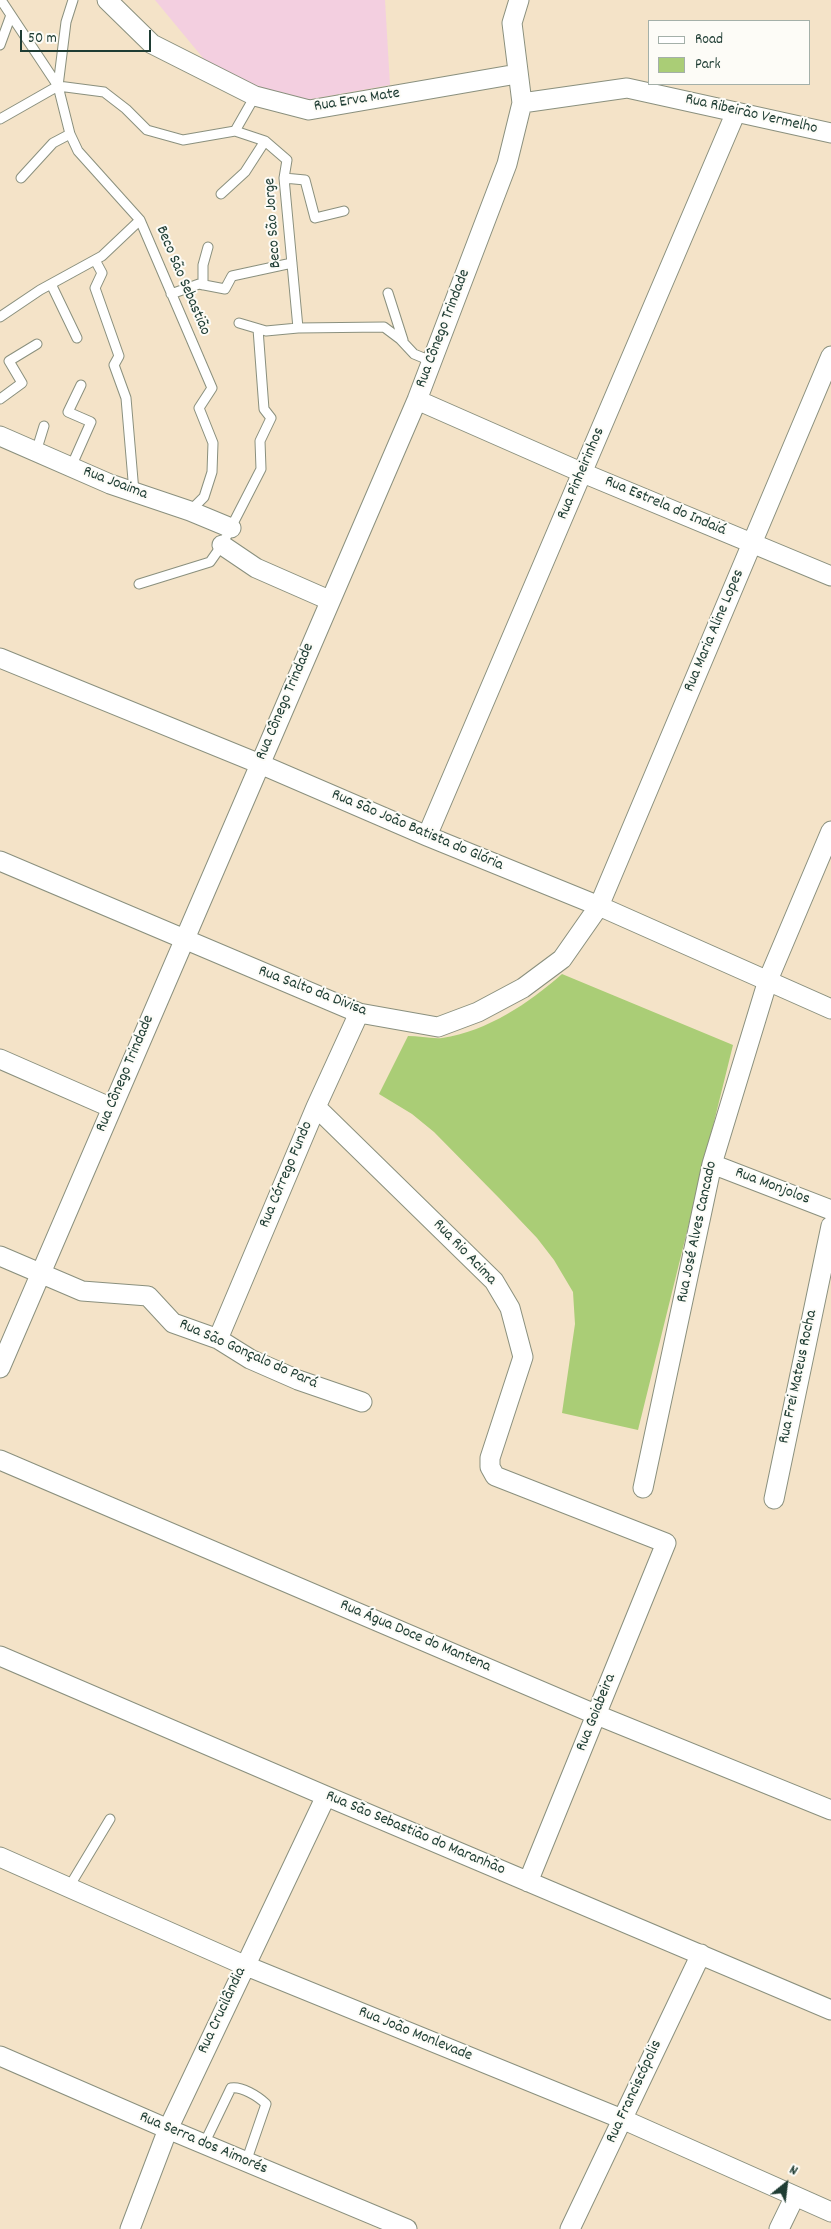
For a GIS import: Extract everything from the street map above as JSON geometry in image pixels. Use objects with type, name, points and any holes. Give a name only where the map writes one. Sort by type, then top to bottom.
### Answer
[{"type":"street","name":"Rua Erva Mate","points":[[106,0],[152,44],[255,96],[309,110],[517,74]]},
{"type":"street","name":"Rua Cônego Trindade","points":[[0,1368],[260,764],[328,600],[417,400],[507,164],[522,103],[512,23],[519,0]]},
{"type":"street","name":"Rua Ribeirão Vermelho","points":[[522,103],[627,88],[831,133]]},
{"type":"street","name":"Rua Pinheirinhos","points":[[428,836],[736,112]]},
{"type":"street","name":"Rua Maria Aline Lopes","points":[[599,906],[831,356]]},
{"type":"street","name":"Rua Estrela do Indaiá","points":[[417,400],[831,576]]},
{"type":"street","name":"Rua Joaima","points":[[0,436],[70,467],[134,492],[190,510],[231,528]]},
{"type":"street","points":[[222,544],[256,568],[328,600]]},
{"type":"street","name":"Rua São João Batista do Glória","points":[[0,658],[260,764],[428,836],[599,906],[831,1009]]},
{"type":"street","name":"Rua José Alves Cancado","points":[[643,1488],[712,1164],[768,980],[831,831]]},
{"type":"street","name":"Rua Salto da Divisa","points":[[0,861],[359,1013],[438,1027],[478,1012],[523,988],[562,958],[599,906]]},
{"type":"street","name":"Rua Córrego Fundo","points":[[218,1339],[316,1107],[359,1013]]},
{"type":"street","points":[[0,1059],[112,1108]]},
{"type":"street","name":"Rua Rio Acima","points":[[316,1107],[494,1281],[510,1308],[523,1356],[490,1458],[490,1467],[495,1476],[666,1543]]},
{"type":"street","name":"Rua Monjolos","points":[[712,1164],[831,1210]]},
{"type":"street","name":"Rua Frei Mateus Rocha","points":[[774,1499],[831,1226]]},
{"type":"street","name":"Rua São Gonçalo do Pará","points":[[0,1256],[82,1291],[148,1296],[173,1323],[218,1339],[250,1358],[298,1380],[362,1402]]},
{"type":"street","name":"Rua Água Doce do Mantena","points":[[0,1460],[597,1715],[831,1810]]},
{"type":"street","name":"Rua Goiabeira","points":[[528,1882],[666,1543]]},
{"type":"street","name":"Rua São Sebastião do Maranhão","points":[[0,1656],[831,2010]]},
{"type":"street","name":"Rua Crucilândia","points":[[130,2229],[168,2129],[244,1965],[326,1796]]},
{"type":"street","name":"Rua João Monlevade","points":[[0,1857],[244,1965],[622,2119],[831,2212]]},
{"type":"street","name":"Rua Franciscópolis","points":[[570,2229],[701,1954]]},
{"type":"street","name":"Rua Serra dos Aimorés","points":[[0,2056],[407,2229]]},
{"type":"street","points":[[780,2229],[794,2196]]},
{"type":"lane","name":"Beco São Sebastião","points":[[2,0],[58,86],[70,134],[78,151],[140,220],[170,294],[212,388],[199,408],[213,443],[212,472],[204,498],[190,510]]},
{"type":"lane","points":[[0,119],[58,86],[66,22],[73,0]]},
{"type":"lane","points":[[0,45],[11,14]]},
{"type":"lane","name":"Beco São Jorge","points":[[58,86],[104,92],[146,130],[183,140],[235,131],[264,141],[287,160],[284,178],[298,328]]},
{"type":"lane","points":[[235,131],[255,96]]},
{"type":"lane","points":[[21,178],[53,143],[70,134]]},
{"type":"lane","points":[[221,194],[245,172],[264,141]]},
{"type":"lane","points":[[284,178],[305,180],[315,218],[344,211]]},
{"type":"lane","points":[[0,317],[50,284],[102,256],[140,220]]},
{"type":"lane","points":[[203,285],[204,265],[208,247]]},
{"type":"lane","points":[[95,260],[102,273],[95,288],[119,356],[114,365],[126,398],[134,492]]},
{"type":"lane","points":[[170,294],[199,284],[225,289],[232,276],[292,263]]},
{"type":"lane","points":[[50,284],[77,338]]},
{"type":"lane","points":[[388,293],[403,343]]},
{"type":"lane","points":[[239,323],[266,331],[298,328],[384,327],[414,354],[431,361]]},
{"type":"lane","points":[[139,584],[210,562],[231,528],[261,468],[260,441],[271,418],[264,409],[258,329]]},
{"type":"lane","points":[[0,399],[22,382],[9,361],[36,344]]},
{"type":"lane","points":[[70,467],[91,422],[68,412],[81,385]]},
{"type":"lane","points":[[36,452],[44,426]]},
{"type":"lane","points":[[69,1887],[110,1819]]},
{"type":"lane","points":[[204,2144],[231,2088],[236,2087],[261,2099],[266,2104],[246,2162]]},
{"type":"shaded area","points":[[155,0],[385,0],[390,85],[306,100],[259,88],[208,64]]},
{"type":"green space","points":[[562,974],[733,1045],[638,1430],[562,1413],[575,1324],[573,1292],[554,1260],[537,1238],[499,1198],[434,1132],[412,1114],[379,1094],[408,1036],[442,1038],[476,1029],[522,1005]]}]
